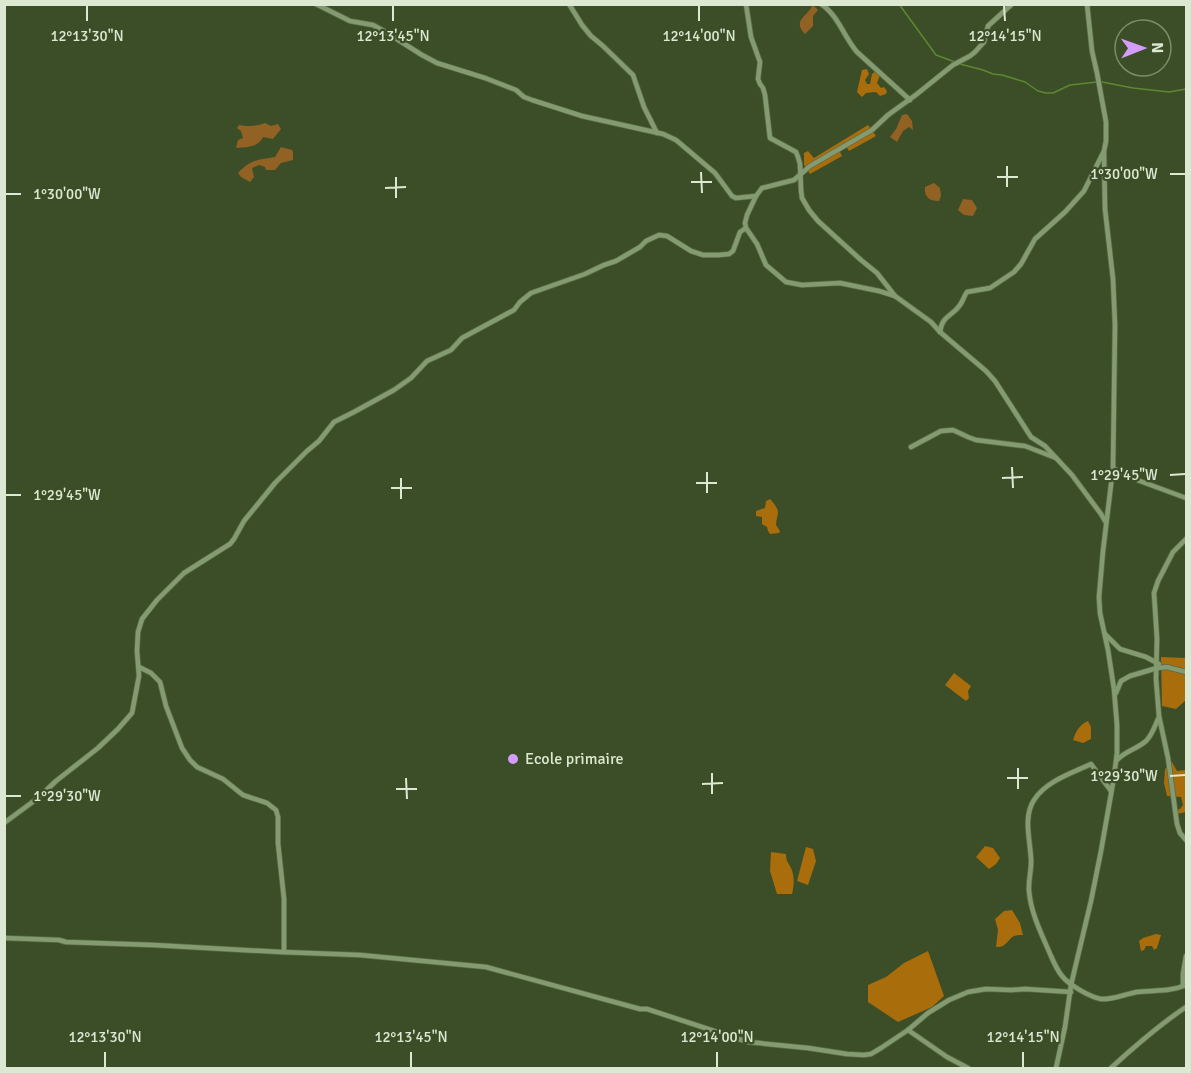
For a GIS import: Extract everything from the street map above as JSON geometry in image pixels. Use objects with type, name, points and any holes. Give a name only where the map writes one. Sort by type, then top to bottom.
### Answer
[{"type":"street","points":[[316,4],[351,21],[373,25],[384,30],[437,63],[516,90],[524,97],[582,116],[657,133],[676,140],[715,173],[732,196],[736,198],[756,196]]},
{"type":"street","points":[[569,4],[591,36],[633,75],[644,107],[657,133]]},
{"type":"street","points":[[746,4],[751,37],[760,62],[758,79],[765,95],[768,134],[770,138],[796,152],[800,159],[802,198],[809,210],[818,221],[877,273],[895,296],[931,322],[986,371],[995,381],[1031,437],[1045,446],[1058,459],[1101,514],[1106,524]]},
{"type":"street","points":[[821,4],[838,23],[857,52],[910,100]]},
{"type":"street","points":[[895,296],[840,283],[802,285],[786,282],[766,265],[757,244],[746,228],[747,215],[762,188],[794,180],[810,166],[867,134],[953,65],[970,56],[984,42],[988,26],[1012,4]]},
{"type":"street","points":[[1056,1068],[1071,985],[1091,901],[1116,761],[1115,696],[1099,597],[1113,468],[1115,325],[1113,279],[1105,209],[1105,111],[1094,60],[1087,4]]},
{"type":"street","points":[[940,332],[942,322],[959,306],[967,292],[990,288],[1014,272],[1035,239],[1084,191],[1104,151]]},
{"type":"street","points":[[4,823],[98,748],[132,713],[139,676],[138,632],[142,619],[177,579],[230,544],[244,521],[275,483],[319,441],[334,422],[394,390],[411,378],[427,361],[451,350],[462,338],[482,326],[512,312],[523,298],[534,291],[616,261],[659,235],[667,236],[691,251],[703,255],[729,254],[733,251],[740,232],[746,228]]},
{"type":"street","points":[[911,447],[941,431],[953,430],[976,440],[1025,446],[1058,459]]},
{"type":"street","points":[[1113,468],[1129,477],[1186,498]]},
{"type":"street","points":[[1186,538],[1173,552],[1154,593],[1159,716],[1168,758],[1177,824],[1186,840]]},
{"type":"street","points":[[1104,632],[1120,650],[1143,656],[1157,666]]},
{"type":"street","points":[[1115,696],[1118,686],[1125,678],[1157,666],[1186,672]]},
{"type":"street","points":[[138,667],[160,682],[166,706],[182,748],[190,760],[197,767],[223,779],[243,795],[267,803],[276,810],[284,899],[284,952]]},
{"type":"street","points":[[1116,761],[1150,737],[1159,716]]},
{"type":"street","points":[[1111,790],[1091,764],[1047,786],[1034,799],[1028,813],[1031,859],[1029,892],[1038,927],[1056,968],[1071,985],[1104,999],[1166,990],[1184,985],[1186,956]]},
{"type":"street","points":[[4,938],[360,955],[486,967],[647,1009],[748,1042],[847,1054],[871,1054],[908,1030],[928,1013],[968,992],[986,989],[1071,992]]},
{"type":"street","points":[[1111,1068],[1186,1007]]},
{"type":"street","points":[[908,1030],[947,1057],[968,1068]]},
{"type":"shaded area","points":[[812,6],[818,10],[813,16],[813,26],[805,34],[800,22]]},
{"type":"shaded area","points":[[867,69],[869,74],[865,80],[867,84],[870,84],[872,74],[876,71],[880,75],[877,83],[881,88],[884,87],[886,94],[880,96],[876,92],[866,93],[862,97],[857,92],[862,70]]},
{"type":"shaded area","points":[[907,114],[912,121],[913,130],[909,127],[903,131],[897,142],[890,137],[902,115]]},
{"type":"shaded area","points":[[265,123],[271,126],[278,124],[281,129],[273,139],[263,137],[255,145],[236,148],[238,140],[243,138],[241,131],[237,128],[239,125],[252,126]]},
{"type":"shaded area","points":[[868,125],[876,136],[849,151],[846,146],[839,150],[842,156],[810,174],[804,165],[804,153],[808,151],[814,158]]},
{"type":"shaded area","points":[[281,147],[292,150],[293,160],[281,163],[275,170],[266,170],[265,167],[259,165],[252,168],[254,177],[250,182],[238,173],[251,163],[275,157]]},
{"type":"shaded area","points":[[934,183],[940,188],[939,201],[930,199],[925,193],[925,187]]},
{"type":"shaded area","points":[[963,199],[972,200],[977,208],[973,216],[964,215],[958,210]]},
{"type":"shaded area","points":[[770,499],[777,510],[776,525],[779,533],[770,534],[767,527],[762,524],[762,517],[756,516],[756,511],[765,508],[766,501]]},
{"type":"shaded area","points":[[1161,657],[1186,658],[1186,700],[1176,709],[1162,706]]},
{"type":"shaded area","points":[[954,673],[971,686],[968,691],[969,698],[966,701],[945,685]]},
{"type":"shaded area","points":[[1088,721],[1091,727],[1091,739],[1083,743],[1073,740],[1078,729]]},
{"type":"shaded area","points":[[1172,762],[1177,771],[1186,770],[1186,812],[1177,814],[1176,810],[1183,805],[1181,797],[1167,796],[1164,783],[1165,769]]},
{"type":"shaded area","points":[[985,846],[993,848],[1000,858],[989,869],[976,857]]},
{"type":"shaded area","points":[[806,847],[813,849],[816,861],[808,885],[797,881]]},
{"type":"shaded area","points":[[771,852],[786,854],[793,874],[792,894],[777,894],[770,871]]},
{"type":"shaded area","points":[[1012,910],[1020,923],[1023,935],[1014,936],[1004,945],[996,947],[998,930],[995,919],[1004,911]]},
{"type":"shaded area","points":[[1156,934],[1161,935],[1157,948],[1154,950],[1152,946],[1146,946],[1141,951],[1139,941]]},
{"type":"shaded area","points":[[928,951],[944,996],[932,1007],[898,1022],[868,1002],[868,985],[886,977],[904,963]]},
{"type":"waterway","points":[[899,4],[936,55],[955,62]]},
{"type":"waterway","points":[[960,64],[1025,82],[1038,91],[1046,93],[1053,93],[1070,85],[1097,82]]},
{"type":"waterway","points":[[1102,82],[1169,92],[1186,89]]},
{"type":"place","name":"Ecole primaire","points":[[513,759]]}]
